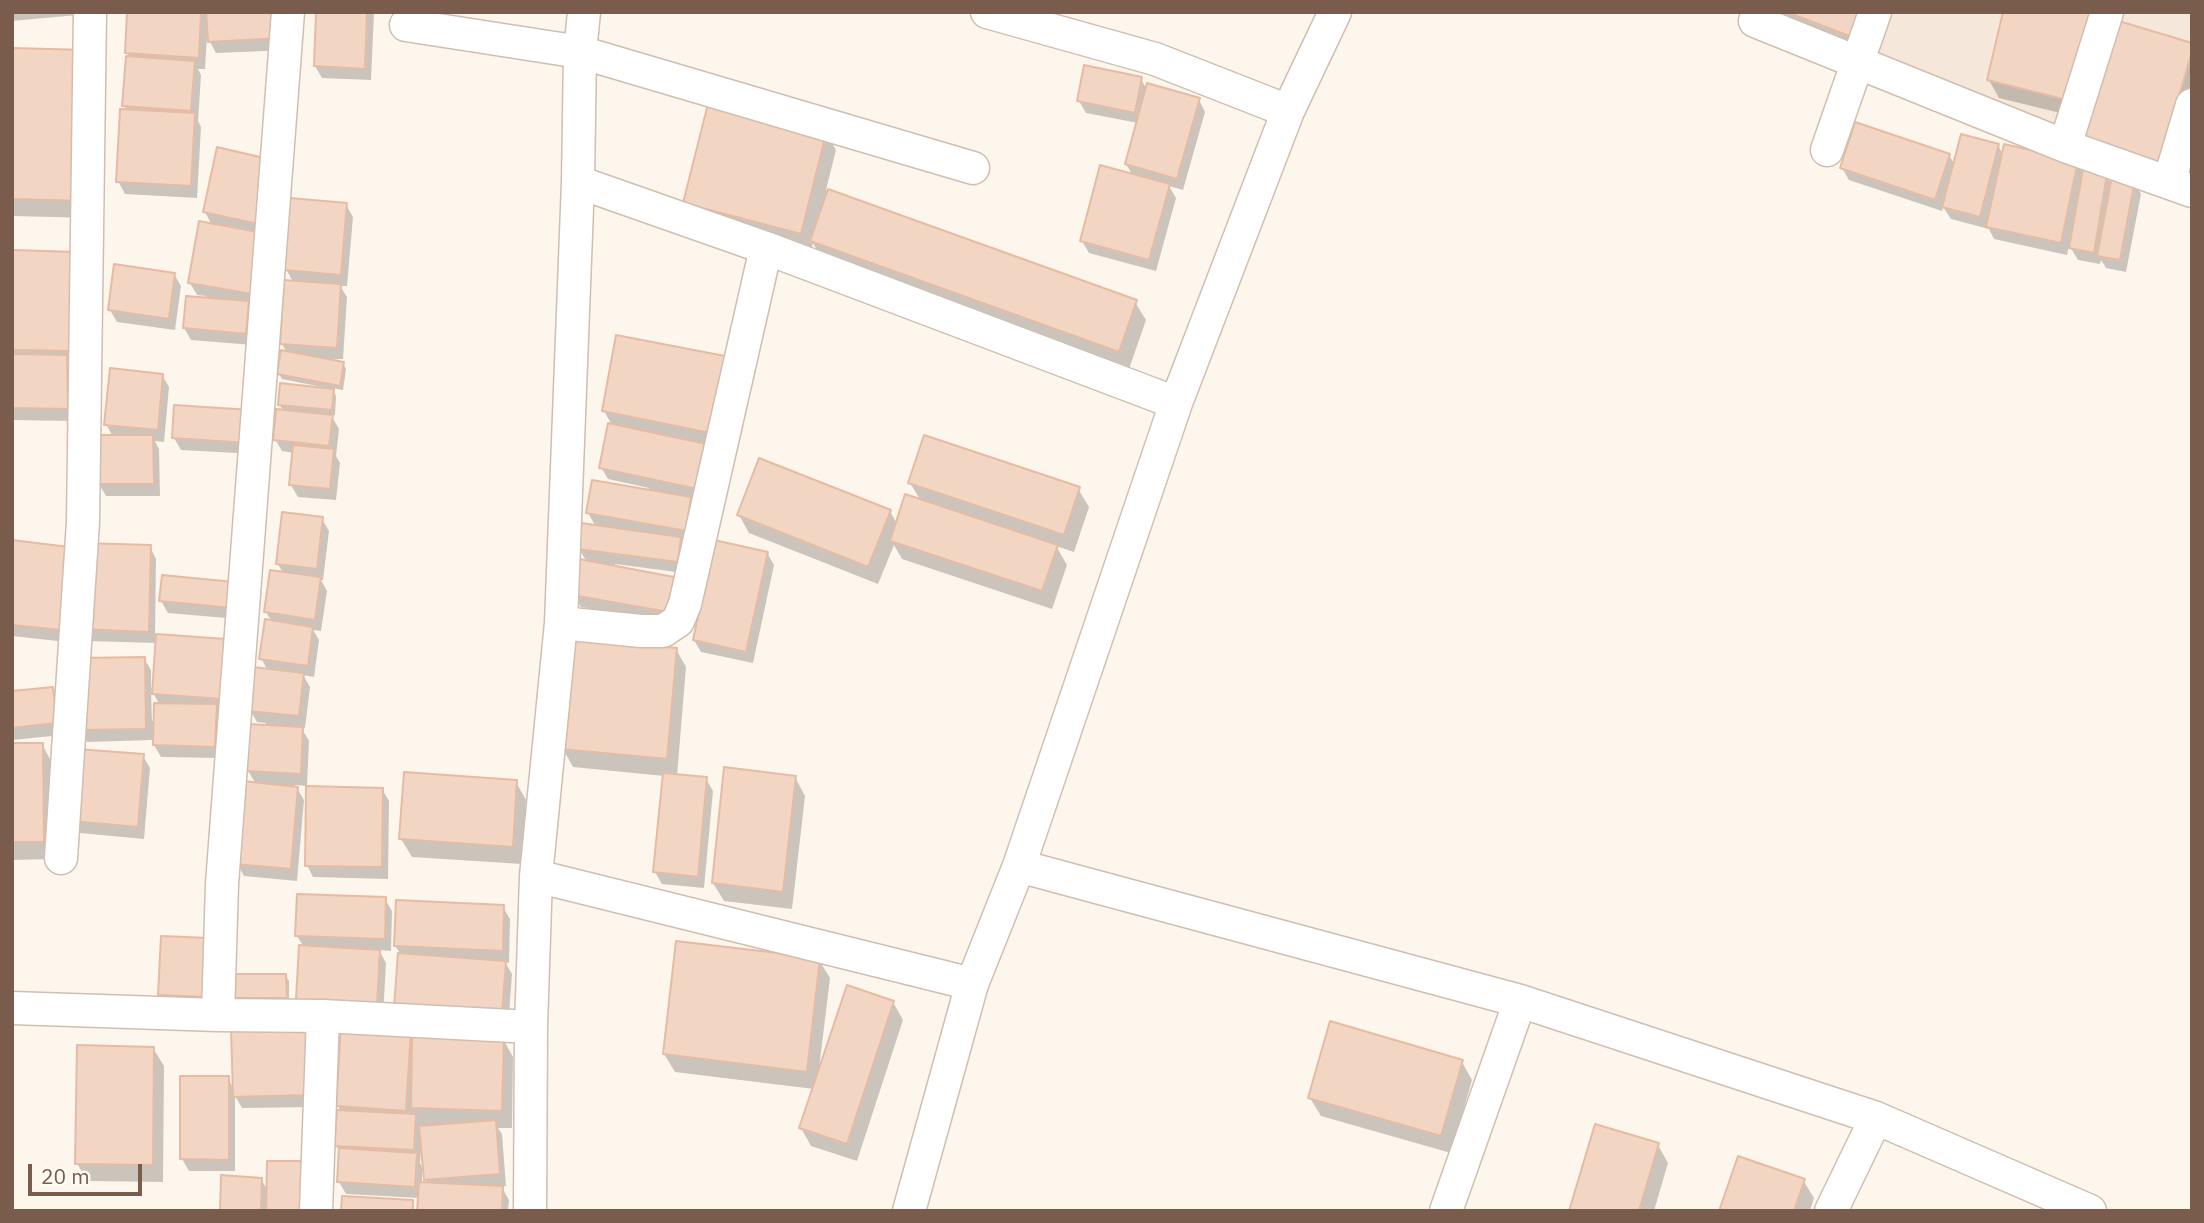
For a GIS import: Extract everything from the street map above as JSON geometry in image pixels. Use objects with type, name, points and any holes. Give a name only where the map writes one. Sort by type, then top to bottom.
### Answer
[{"type":"street","points":[[61,858],[83,522],[90,12]]},
{"type":"street","points":[[218,1015],[222,884],[288,12]]},
{"type":"street","points":[[530,1211],[531,1027],[536,876],[561,623],[578,182],[580,52],[584,12]]},
{"type":"street","points":[[987,12],[1155,59],[1288,111]]},
{"type":"street","points":[[909,1211],[972,984],[1019,866],[1176,403],[1288,111],[1335,12]]},
{"type":"street","points":[[1827,150],[1875,12]]},
{"type":"street","points":[[2065,146],[2107,12]]},
{"type":"street","points":[[1755,21],[2065,146],[2181,186],[2192,105]]},
{"type":"street","points":[[406,25],[580,52],[973,168]]},
{"type":"street","points":[[578,182],[766,248],[1176,403]]},
{"type":"street","points":[[561,623],[663,631],[678,621],[685,604],[766,248]]},
{"type":"street","points":[[1019,866],[1520,1001],[1876,1118],[2090,1211]]},
{"type":"street","points":[[536,876],[972,984]]},
{"type":"street","points":[[1446,1211],[1520,1001]]},
{"type":"street","points":[[12,1008],[323,1016],[531,1027]]},
{"type":"street","points":[[316,1211],[323,1016]]},
{"type":"street","points":[[1831,1211],[1876,1118]]},
{"type":"shaded area","points":[[1886,12],[2192,12],[2192,180],[1868,58]]},
{"type":"building","points":[[127,12],[201,12],[199,58],[125,53]]},
{"type":"building","points":[[206,12],[282,12],[283,38],[208,42]]},
{"type":"building","points":[[316,12],[367,12],[365,69],[314,66]]},
{"type":"building","points":[[1786,12],[1870,12],[1860,40]]},
{"type":"building","points":[[2003,12],[2097,12],[2075,102],[1987,80]]},
{"type":"building","points":[[2112,19],[2192,43],[2192,52],[2159,164],[2077,140]]},
{"type":"building","points":[[12,48],[87,50],[84,201],[12,199]]},
{"type":"building","points":[[126,56],[195,61],[191,111],[122,106]]},
{"type":"building","points":[[1084,65],[1142,77],[1135,113],[1077,101]]},
{"type":"building","points":[[1147,83],[1200,98],[1177,179],[1125,164]]},
{"type":"building","points":[[709,100],[827,130],[801,234],[683,203]]},
{"type":"building","points":[[120,109],[195,113],[191,186],[116,182]]},
{"type":"building","points":[[1855,122],[1950,154],[1935,200],[1840,168]]},
{"type":"building","points":[[1961,134],[1999,144],[1980,217],[1942,207]]},
{"type":"building","points":[[2004,144],[2078,161],[2061,243],[1986,227]]},
{"type":"building","points":[[217,147],[273,160],[258,224],[203,212]]},
{"type":"building","points":[[1100,165],[1170,184],[1149,260],[1080,241]]},
{"type":"building","points":[[2083,169],[2107,174],[2094,253],[2069,248]]},
{"type":"building","points":[[2112,176],[2135,180],[2120,260],[2097,256]]},
{"type":"building","points":[[828,189],[1137,300],[1119,352],[810,241]]},
{"type":"building","points":[[290,198],[347,203],[341,275],[284,270]]},
{"type":"building","points":[[199,221],[263,233],[252,294],[188,283]]},
{"type":"building","points":[[12,250],[77,252],[75,351],[12,350]]},
{"type":"building","points":[[114,264],[175,273],[169,319],[108,310]]},
{"type":"building","points":[[284,280],[341,284],[337,348],[280,344]]},
{"type":"building","points":[[186,296],[249,301],[246,334],[183,328]]},
{"type":"building","points":[[616,335],[730,357],[715,434],[602,411]]},
{"type":"building","points":[[281,350],[344,362],[340,386],[277,374]]},
{"type":"building","points":[[12,354],[67,355],[68,409],[12,408]]},
{"type":"building","points":[[110,368],[163,374],[158,430],[104,425]]},
{"type":"building","points":[[280,383],[334,389],[332,410],[278,405]]},
{"type":"building","points":[[174,405],[251,410],[248,443],[172,438]]},
{"type":"building","points":[[276,409],[333,415],[329,446],[273,440]]},
{"type":"building","points":[[608,423],[711,445],[702,490],[599,468]]},
{"type":"building","points":[[96,435],[153,435],[154,484],[97,484]]},
{"type":"building","points":[[924,435],[1080,487],[1064,535],[908,483]]},
{"type":"building","points":[[293,445],[334,449],[330,489],[289,485]]},
{"type":"building","points":[[759,458],[891,510],[868,567],[737,515]]},
{"type":"building","points":[[592,480],[691,497],[686,531],[586,513]]},
{"type":"building","points":[[905,494],[1058,545],[1042,591],[890,541]]},
{"type":"building","points":[[282,512],[323,517],[317,569],[276,564]]},
{"type":"building","points":[[581,523],[681,537],[678,562],[577,549]]},
{"type":"building","points":[[12,540],[69,547],[60,630],[12,625]]},
{"type":"building","points":[[714,540],[768,552],[746,652],[693,640]]},
{"type":"building","points":[[81,543],[151,545],[149,632],[79,629]]},
{"type":"building","points":[[579,559],[674,577],[668,612],[572,595]]},
{"type":"building","points":[[270,570],[321,577],[315,620],[264,612]]},
{"type":"building","points":[[162,575],[234,582],[232,608],[159,601]]},
{"type":"building","points":[[265,619],[313,627],[308,666],[259,659]]},
{"type":"building","points":[[156,634],[226,639],[222,699],[152,694]]},
{"type":"building","points":[[571,638],[677,648],[667,759],[561,749]]},
{"type":"building","points":[[145,657],[146,729],[78,730],[76,658]]},
{"type":"building","points":[[253,667],[304,673],[299,716],[248,711]]},
{"type":"building","points":[[53,687],[57,723],[12,728],[12,691]]},
{"type":"building","points":[[154,703],[217,704],[215,747],[153,745]]},
{"type":"building","points":[[248,724],[303,727],[301,774],[246,771]]},
{"type":"building","points":[[12,743],[43,743],[44,842],[12,842]]},
{"type":"building","points":[[77,749],[144,754],[138,827],[71,821]]},
{"type":"building","points":[[724,767],[796,776],[783,892],[712,883]]},
{"type":"building","points":[[404,772],[517,780],[513,847],[399,839]]},
{"type":"building","points":[[663,773],[707,777],[698,877],[653,872]]},
{"type":"building","points":[[243,781],[298,787],[291,869],[235,864]]},
{"type":"building","points":[[306,786],[383,788],[382,867],[305,866]]},
{"type":"building","points":[[297,894],[386,897],[385,939],[295,936]]},
{"type":"building","points":[[396,900],[504,905],[503,951],[394,946]]},
{"type":"building","points":[[161,936],[210,938],[207,997],[158,995]]},
{"type":"building","points":[[676,941],[820,958],[807,1072],[663,1054]]},
{"type":"building","points":[[299,945],[380,950],[377,1005],[296,1000]]},
{"type":"building","points":[[398,953],[506,961],[502,1014],[394,1007]]},
{"type":"building","points":[[235,974],[286,974],[287,998],[235,998]]},
{"type":"building","points":[[847,985],[894,1001],[847,1144],[799,1128]]},
{"type":"building","points":[[1330,1021],[1463,1060],[1441,1136],[1308,1098]]},
{"type":"building","points":[[310,1025],[311,1095],[233,1097],[231,1027]]},
{"type":"building","points":[[341,1025],[411,1030],[406,1111],[336,1106]]},
{"type":"building","points":[[412,1035],[504,1037],[502,1111],[411,1108]]},
{"type":"building","points":[[77,1045],[154,1047],[153,1165],[75,1164]]},
{"type":"building","points":[[180,1076],[229,1076],[229,1160],[180,1159]]},
{"type":"building","points":[[337,1110],[416,1114],[414,1150],[334,1146]]},
{"type":"building","points":[[496,1120],[500,1174],[424,1180],[419,1126]]},
{"type":"building","points":[[1595,1124],[1659,1143],[1639,1211],[1569,1211]]},
{"type":"building","points":[[339,1148],[417,1153],[415,1187],[337,1182]]},
{"type":"building","points":[[1738,1156],[1805,1179],[1794,1211],[1719,1211]]},
{"type":"building","points":[[267,1161],[310,1161],[309,1211],[266,1211]]},
{"type":"building","points":[[221,1175],[262,1178],[261,1211],[220,1211]]},
{"type":"building","points":[[419,1182],[503,1186],[502,1211],[417,1211]]},
{"type":"building","points":[[342,1196],[413,1200],[413,1211],[341,1211]]}]
